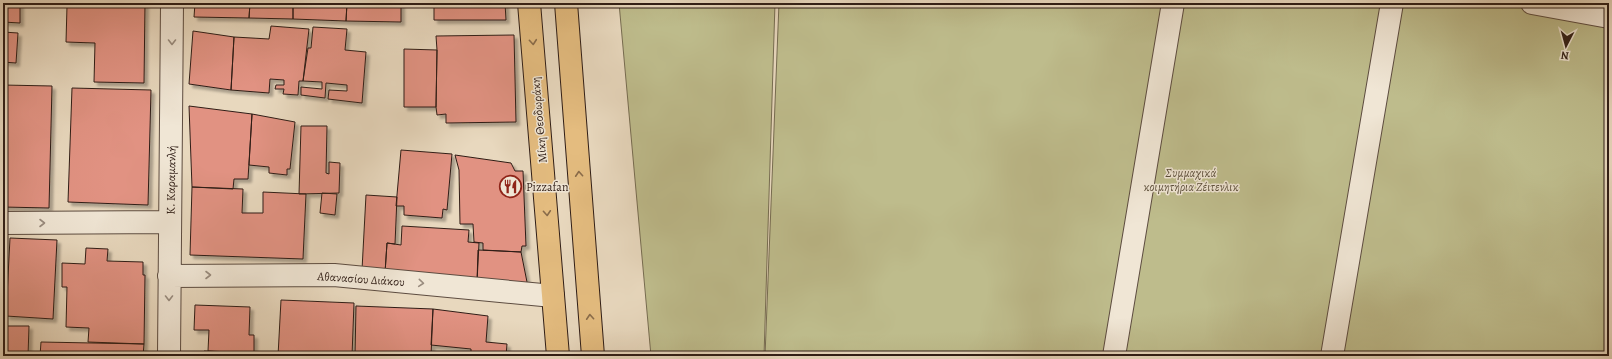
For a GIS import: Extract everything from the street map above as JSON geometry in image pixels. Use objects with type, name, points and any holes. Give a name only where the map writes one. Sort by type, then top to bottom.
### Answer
[{"type":"highway","name":"Μίκη Θεοδωράκη","points":[[530,3],[558,356]]},
{"type":"highway","points":[[566,3],[593,356]]},
{"type":"street","name":"Κ. Καραμανλή","points":[[169,356],[172,3]]},
{"type":"street","points":[[1114,356],[1173,3]]},
{"type":"street","points":[[1332,356],[1392,3]]},
{"type":"street","points":[[1532,3],[1609,17]]},
{"type":"street","points":[[3,223],[170,222]]},
{"type":"street","name":"Αθανασίου Διάκου","points":[[169,276],[334,275],[553,296]]},
{"type":"green space","points":[[619,3],[775,3],[764,356],[651,356]]},
{"type":"green space","name":"Συμμαχικά κοιμητήρια Ζέιτενλικ","points":[[779,3],[1609,3],[1609,356],[765,356]]},
{"type":"building","points":[[3,3],[20,3],[20,23],[3,22]]},
{"type":"building","points":[[95,3],[145,3],[144,83],[94,82],[95,43],[66,42],[67,6],[95,6]]},
{"type":"building","points":[[195,3],[250,3],[249,18],[194,17]]},
{"type":"building","points":[[250,3],[293,3],[293,19],[249,18]]},
{"type":"building","points":[[293,3],[347,3],[346,21],[293,19]]},
{"type":"building","points":[[347,3],[401,3],[401,22],[346,21]]},
{"type":"building","points":[[434,3],[505,3],[506,20],[434,20]]},
{"type":"building","points":[[271,26],[309,29],[303,81],[299,81],[298,95],[283,94],[284,89],[275,89],[276,85],[284,85],[284,80],[270,79],[269,93],[231,90],[234,37],[269,39]]},
{"type":"building","points":[[313,27],[347,29],[345,50],[366,52],[362,103],[328,99],[329,90],[347,91],[347,85],[326,83],[325,98],[301,95],[301,87],[322,89],[322,82],[303,81],[308,48],[311,48]]},
{"type":"building","points":[[193,31],[234,37],[231,90],[189,84]]},
{"type":"building","points":[[3,32],[18,33],[16,63],[3,62]]},
{"type":"building","points":[[514,35],[516,122],[446,123],[446,114],[437,115],[436,107],[436,36]]},
{"type":"building","points":[[404,49],[437,50],[436,107],[404,107]]},
{"type":"building","points":[[3,85],[52,86],[49,208],[3,207]]},
{"type":"building","points":[[72,88],[151,90],[148,205],[68,202]]},
{"type":"building","points":[[189,106],[252,114],[248,179],[234,179],[233,189],[192,187]]},
{"type":"building","points":[[252,114],[295,122],[290,169],[287,169],[287,175],[269,173],[269,167],[249,165]]},
{"type":"building","points":[[301,126],[327,126],[326,173],[329,174],[329,162],[340,163],[339,193],[299,194]]},
{"type":"building","points":[[401,150],[452,154],[447,210],[443,209],[442,218],[404,215],[404,206],[396,206]]},
{"type":"building","points":[[455,155],[511,163],[515,171],[523,171],[526,246],[522,246],[521,252],[483,250],[483,243],[474,242],[473,224],[460,224],[459,170]]},
{"type":"building","points":[[192,187],[243,189],[242,213],[263,213],[263,192],[306,194],[303,259],[190,255]]},
{"type":"building","points":[[322,193],[337,194],[335,215],[320,213]]},
{"type":"building","points":[[366,195],[397,197],[395,244],[387,243],[385,273],[362,270]]},
{"type":"building","points":[[402,226],[469,230],[468,242],[479,243],[477,282],[385,273],[387,243],[401,245]]},
{"type":"building","points":[[10,238],[57,240],[53,319],[6,316]]},
{"type":"building","points":[[86,248],[108,249],[107,261],[143,262],[143,275],[145,275],[144,344],[88,342],[89,328],[66,327],[67,287],[62,287],[62,263],[85,264]]},
{"type":"building","points":[[478,250],[521,252],[528,287],[477,282]]},
{"type":"building","points":[[281,300],[354,303],[352,356],[278,356]]},
{"type":"building","points":[[195,305],[250,307],[249,335],[254,335],[254,353],[208,351],[209,330],[194,330]]},
{"type":"building","points":[[356,306],[433,309],[431,356],[355,356]]},
{"type":"building","points":[[433,309],[488,316],[486,342],[507,344],[506,356],[471,356],[471,349],[431,345]]},
{"type":"building","points":[[3,326],[29,326],[28,356],[3,356]]},
{"type":"building","points":[[41,342],[144,344],[143,356],[40,356]]},
{"type":"building","points":[[204,351],[248,353],[248,356],[204,356]]},
{"type":"place","name":"Pizzafan","points":[[511,187]]}]
